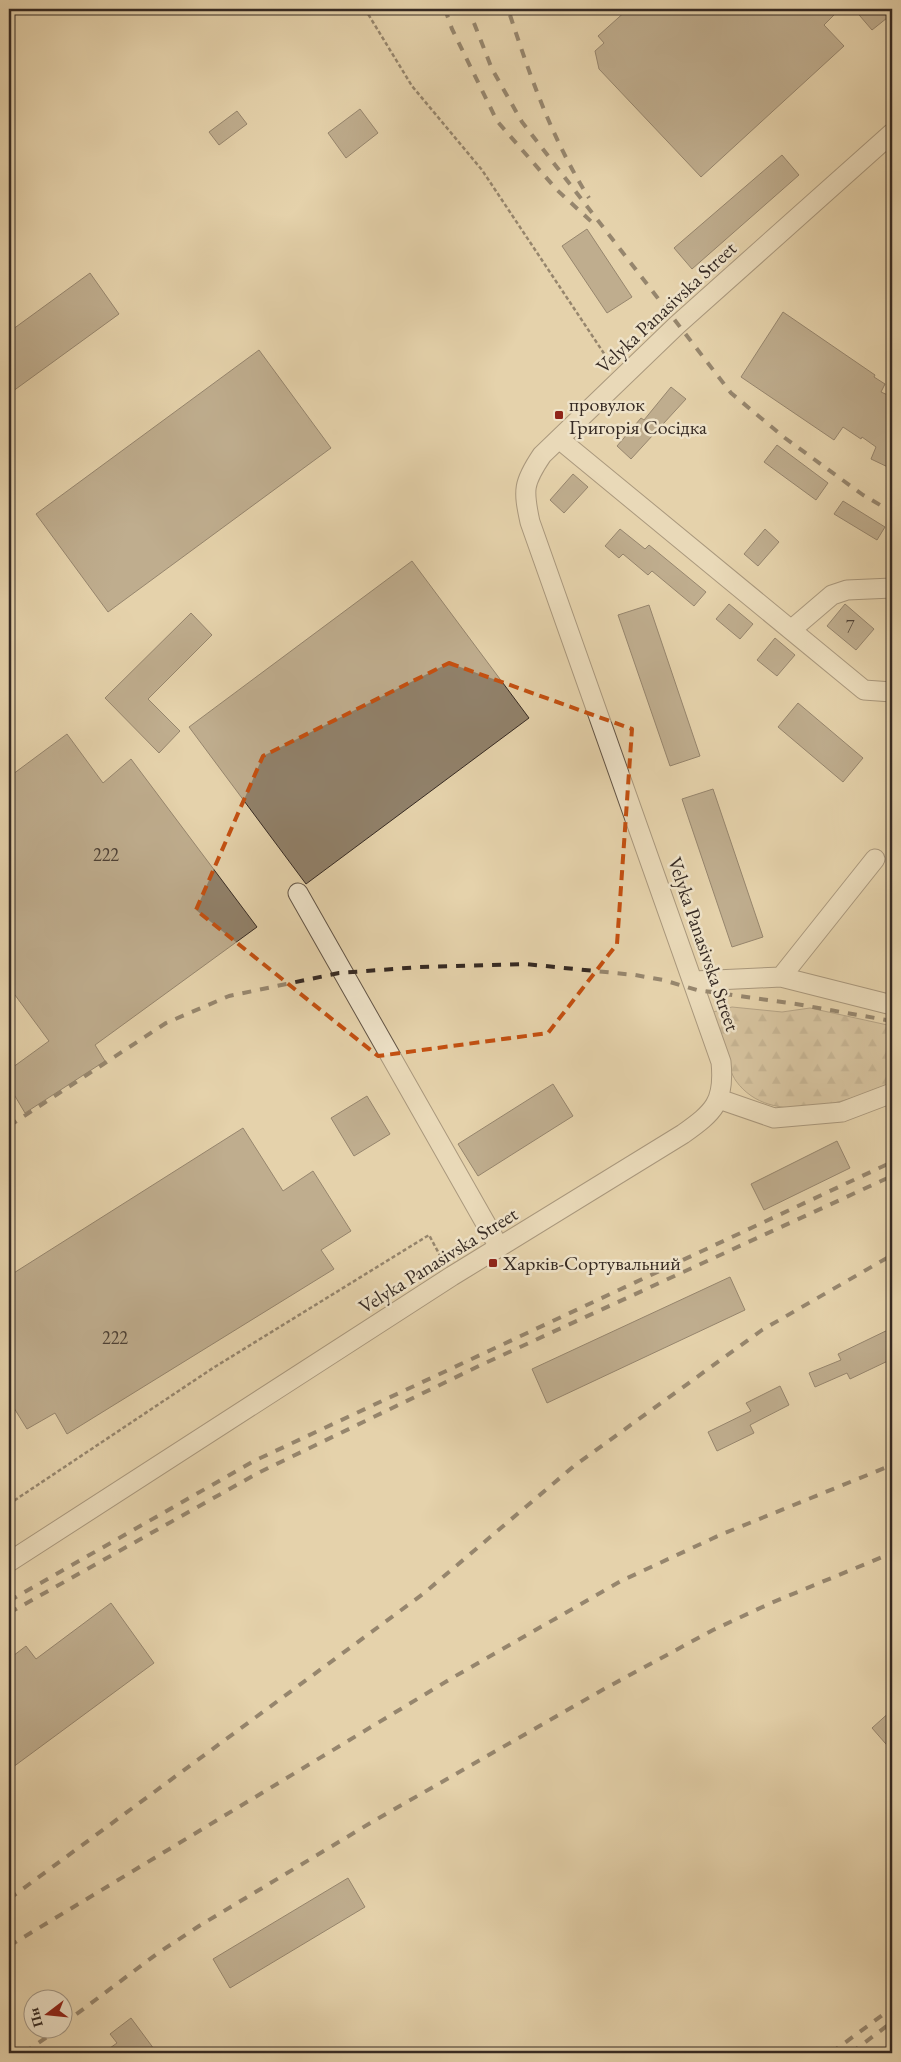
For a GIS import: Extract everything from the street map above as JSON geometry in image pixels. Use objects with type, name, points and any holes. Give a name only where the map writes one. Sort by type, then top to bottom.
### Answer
[{"type":"street","name":"Velyka Panasivska Street","points":[[9,1562],[499,1247],[683,1134],[709,1115],[719,1099],[723,1081],[721,1062],[694,980],[530,522],[524,495],[530,473],[542,455],[677,325],[892,133]]},
{"type":"street","points":[[559,440],[864,690],[892,692]]},
{"type":"street","points":[[791,630],[832,595],[847,590],[892,588]]},
{"type":"street","points":[[781,977],[875,859]]},
{"type":"street","points":[[298,893],[499,1247]]},
{"type":"street","points":[[694,980],[781,977],[892,1005]]},
{"type":"street","points":[[719,1099],[774,1118],[842,1112],[892,1093]]},
{"type":"path","points":[[9,19],[18,9]]},
{"type":"path","points":[[364,9],[412,86],[482,170],[621,378]]},
{"type":"path","points":[[9,1504],[221,1363],[429,1235],[447,1268]]},
{"type":"highlighted area","points":[[449,663],[632,729],[617,944],[548,1033],[378,1056],[196,910],[263,756]]},
{"type":"green space","points":[[732,1007],[782,1012],[810,1008],[892,1026],[892,1083],[854,1097],[811,1107],[789,1108],[769,1104],[751,1096],[736,1081],[729,1067],[713,1012]]},
{"type":"building","points":[[628,9],[828,9],[834,15],[824,25],[844,46],[701,177],[599,69],[595,51],[604,43],[598,36]]},
{"type":"building","points":[[854,9],[892,9],[892,14],[872,30]]},
{"type":"building","points":[[360,109],[378,133],[346,158],[328,133]]},
{"type":"building","points":[[237,111],[247,124],[219,145],[209,132]]},
{"type":"building","points":[[782,155],[799,175],[692,269],[674,248]]},
{"type":"building","points":[[587,229],[632,297],[607,313],[562,246]]},
{"type":"building","points":[[90,273],[119,314],[9,394],[9,332]]},
{"type":"building","points":[[783,312],[875,375],[874,377],[885,384],[881,392],[892,397],[892,469],[871,459],[876,447],[862,437],[861,439],[843,427],[834,440],[741,377]]},
{"type":"building","points":[[259,350],[331,448],[108,612],[36,514]]},
{"type":"building","points":[[671,387],[686,399],[631,459],[617,446],[641,418],[644,420]]},
{"type":"building","points":[[777,445],[828,483],[816,500],[764,462]]},
{"type":"building","points":[[573,474],[588,487],[564,513],[550,500]]},
{"type":"building","points":[[843,501],[885,527],[877,540],[834,514]]},
{"type":"building","points":[[620,529],[645,549],[649,545],[706,592],[694,606],[652,571],[648,575],[623,554],[619,558],[605,546]]},
{"type":"building","points":[[765,529],[779,542],[758,566],[744,554]]},
{"type":"building","points":[[412,561],[529,718],[306,884],[189,727]]},
{"type":"building","points":[[729,604],[753,624],[740,639],[716,619]]},
{"type":"building","points":[[845,604],[874,629],[856,650],[827,626]]},
{"type":"building","points":[[649,605],[700,756],[670,766],[618,615]]},
{"type":"building","points":[[191,613],[212,635],[148,699],[180,731],[159,753],[105,698]]},
{"type":"building","points":[[775,638],[795,655],[777,676],[757,660]]},
{"type":"building","points":[[798,703],[863,758],[843,782],[778,727]]},
{"type":"building","points":[[67,734],[103,783],[131,759],[257,927],[95,1045],[105,1061],[25,1113],[9,1086],[9,1070],[49,1041],[9,987],[9,777]]},
{"type":"building","points":[[713,789],[763,937],[732,947],[682,799]]},
{"type":"building","points":[[553,1084],[573,1116],[478,1176],[458,1144]]},
{"type":"building","points":[[367,1096],[390,1134],[354,1156],[331,1118]]},
{"type":"building","points":[[243,1128],[283,1191],[313,1171],[351,1231],[321,1250],[334,1269],[67,1434],[55,1413],[27,1429],[9,1400],[9,1276]]},
{"type":"building","points":[[837,1141],[850,1168],[764,1210],[751,1184]]},
{"type":"building","points":[[730,1277],[745,1310],[547,1403],[532,1369]]},
{"type":"building","points":[[892,1328],[892,1359],[850,1379],[847,1373],[815,1387],[809,1373],[841,1360],[838,1354]]},
{"type":"building","points":[[780,1386],[789,1405],[750,1425],[754,1433],[717,1451],[708,1432],[751,1411],[746,1403]]},
{"type":"building","points":[[111,1603],[154,1663],[9,1770],[9,1659],[26,1646],[36,1659]]},
{"type":"building","points":[[892,1710],[892,1751],[872,1728]]},
{"type":"building","points":[[348,1878],[365,1907],[230,1988],[213,1959]]},
{"type":"building","points":[[131,2018],[157,2053],[103,2053],[117,2043],[110,2034]]},
{"type":"railway","points":[[445,9],[452,29],[497,121],[557,190],[595,225]]},
{"type":"railway","points":[[510,15],[544,109],[564,154],[589,198]]},
{"type":"railway","points":[[474,23],[492,69],[522,122],[731,393],[785,438],[863,495],[892,512]]},
{"type":"railway","points":[[9,1126],[166,1023],[229,996],[339,973],[420,967],[525,964],[635,975],[663,980],[697,990],[796,1004],[892,1021]]},
{"type":"railway","points":[[9,1601],[254,1461],[892,1162]]},
{"type":"railway","points":[[9,1613],[258,1473],[481,1365],[892,1176]]},
{"type":"railway","points":[[9,1899],[423,1594],[574,1466],[762,1330],[892,1255]]},
{"type":"railway","points":[[9,1946],[452,1678],[621,1581],[720,1535],[892,1465]]},
{"type":"railway","points":[[72,2018],[158,1953],[199,1926],[372,1822],[604,1689],[713,1630],[771,1603],[892,1553]]},
{"type":"railway","points":[[831,2053],[892,2008]]},
{"type":"railway","points":[[851,2053],[892,2022]]},
{"type":"railway","points":[[24,2053],[43,2040]]},
{"type":"place","name":"провулок Григорія Сосідка","points":[[559,415]]},
{"type":"place","name":"Харків-Сортувальний","points":[[493,1263]]}]
